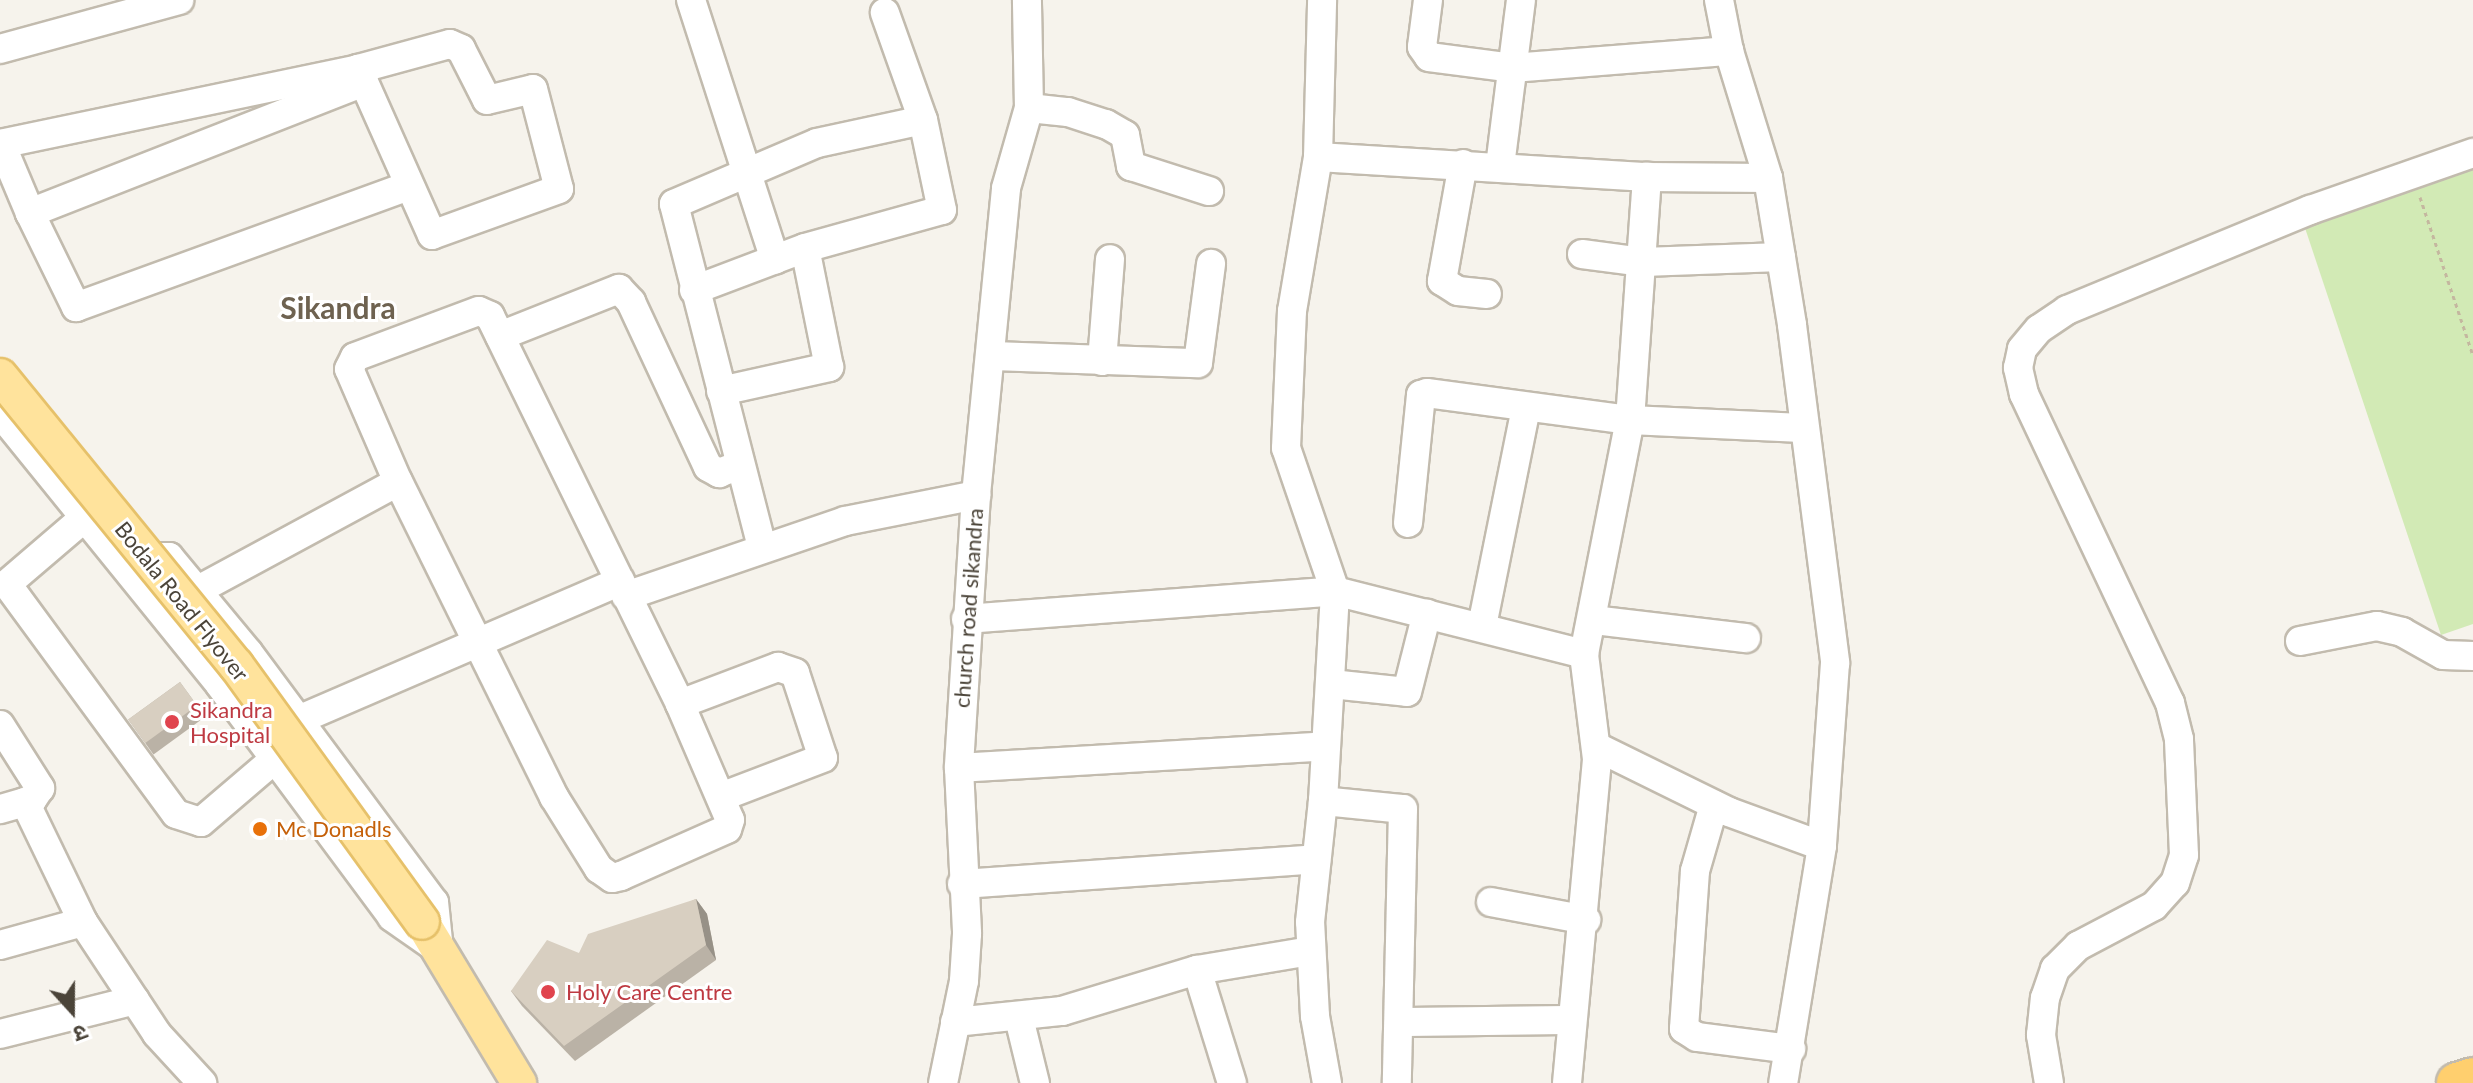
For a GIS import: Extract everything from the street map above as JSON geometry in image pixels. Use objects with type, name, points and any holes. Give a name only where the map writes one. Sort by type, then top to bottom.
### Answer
[{"type":"highway","points":[[2457,1083],[2473,1078]]},
{"type":"main road","name":"Bodala Road Flyover","points":[[0,376],[236,665],[430,936],[519,1083]]},
{"type":"street","points":[[0,49],[179,0]]},
{"type":"street","points":[[691,0],[775,260]]},
{"type":"street","points":[[976,495],[993,356],[1006,188],[1029,108],[1027,0]]},
{"type":"street","points":[[1322,0],[1318,157],[1292,311],[1286,448],[1335,591],[1323,801],[1310,951],[1327,1083]]},
{"type":"street","points":[[1428,0],[1422,47],[1429,57],[1512,68],[1729,51]]},
{"type":"street","points":[[1500,166],[1521,0]]},
{"type":"street","points":[[1719,0],[1729,51],[1768,178],[1835,663],[1822,846],[1783,1083]]},
{"type":"street","points":[[694,290],[805,248],[942,210],[923,120],[885,13]]},
{"type":"street","points":[[30,213],[361,76],[450,44],[461,49],[488,101],[527,87],[535,92],[559,184],[555,192],[436,236],[408,186],[361,76]]},
{"type":"street","points":[[361,76],[0,144],[76,307],[408,186]]},
{"type":"street","points":[[1029,108],[1106,124],[1125,135],[1131,166],[1209,191]]},
{"type":"street","points":[[762,547],[674,204],[748,171],[852,132],[923,120]]},
{"type":"street","points":[[2049,1083],[2041,1035],[2045,998],[2055,969],[2078,946],[2154,906],[2175,883],[2184,855],[2179,739],[2170,703],[2024,394],[2018,368],[2022,349],[2039,329],[2067,310],[2310,210],[2473,153]]},
{"type":"street","points":[[1318,157],[1647,177],[1768,178]]},
{"type":"street","points":[[1463,164],[1442,281],[1458,291],[1487,294]]},
{"type":"street","points":[[1567,1083],[1586,920],[1597,747],[1584,654],[1594,620],[1630,420],[1647,177]]},
{"type":"street","points":[[721,391],[829,367],[805,248]]},
{"type":"street","points":[[1582,254],[1643,262],[1781,257]]},
{"type":"street","points":[[1102,361],[1110,259]]},
{"type":"street","points":[[993,356],[1198,363],[1211,264]]},
{"type":"street","points":[[500,336],[619,289],[631,302],[708,467],[719,473],[740,465]]},
{"type":"street","points":[[479,311],[490,316],[680,704],[730,820],[727,829],[621,876],[604,875],[554,797],[398,482],[349,369],[351,359],[479,311]]},
{"type":"street","points":[[1408,523],[1421,395],[1630,420],[1802,428]]},
{"type":"street","points":[[1482,626],[1526,407]]},
{"type":"street","points":[[0,413],[84,518],[119,563],[166,622],[276,758],[392,917],[430,936],[434,902],[198,590],[169,557],[119,563]]},
{"type":"street","points":[[166,622],[198,590],[398,482]]},
{"type":"street","name":"church road sikandra","points":[[298,720],[476,641],[623,588],[845,521],[976,495],[959,768],[962,884],[967,934],[943,1083]]},
{"type":"street","points":[[84,518],[4,588],[185,820],[201,822],[276,758]]},
{"type":"street","points":[[966,619],[1335,591],[1584,654]]},
{"type":"street","points":[[1331,684],[1407,692],[1427,613]]},
{"type":"street","points":[[1594,620],[1746,638]]},
{"type":"street","points":[[2300,641],[2377,626],[2402,632],[2443,655],[2473,656]]},
{"type":"street","points":[[680,704],[778,667],[795,673],[823,758],[721,797]]},
{"type":"street","points":[[0,725],[40,788],[13,805],[83,922],[157,1034],[202,1083]]},
{"type":"street","points":[[959,768],[1325,746]]},
{"type":"street","points":[[1597,747],[1714,805],[1822,846]]},
{"type":"street","points":[[1323,801],[1403,809],[1397,1083]]},
{"type":"street","points":[[1714,805],[1695,871],[1684,1029],[1697,1037],[1791,1049]]},
{"type":"street","points":[[962,884],[1316,859]]},
{"type":"street","points":[[1491,902],[1586,920]]},
{"type":"street","points":[[0,945],[83,922]]},
{"type":"street","points":[[955,1022],[1019,1018],[1062,1011],[1197,970],[1310,951]]},
{"type":"street","points":[[1197,970],[1232,1083]]},
{"type":"street","points":[[0,1034],[135,1000]]},
{"type":"street","points":[[1019,1018],[1035,1083]]},
{"type":"street","points":[[1400,1022],[1572,1020]]},
{"type":"path","points":[[2419,198],[2473,354]]},
{"type":"green space","points":[[2473,162],[2473,624],[2441,635],[2302,219]]},
{"type":"building","points":[[180,682],[197,705],[145,743],[128,720]]},
{"type":"building","points":[[696,899],[706,945],[564,1046],[511,991],[547,940],[579,953],[588,934]]},
{"type":"place","name":"Sikandra Hospital","points":[[172,722]]},
{"type":"place","name":"Mc Donadls","points":[[260,829]]},
{"type":"place","name":"Holy Care Centre","points":[[548,992]]},
{"type":"district","name":"Sikandra","points":[[338,307]]}]
